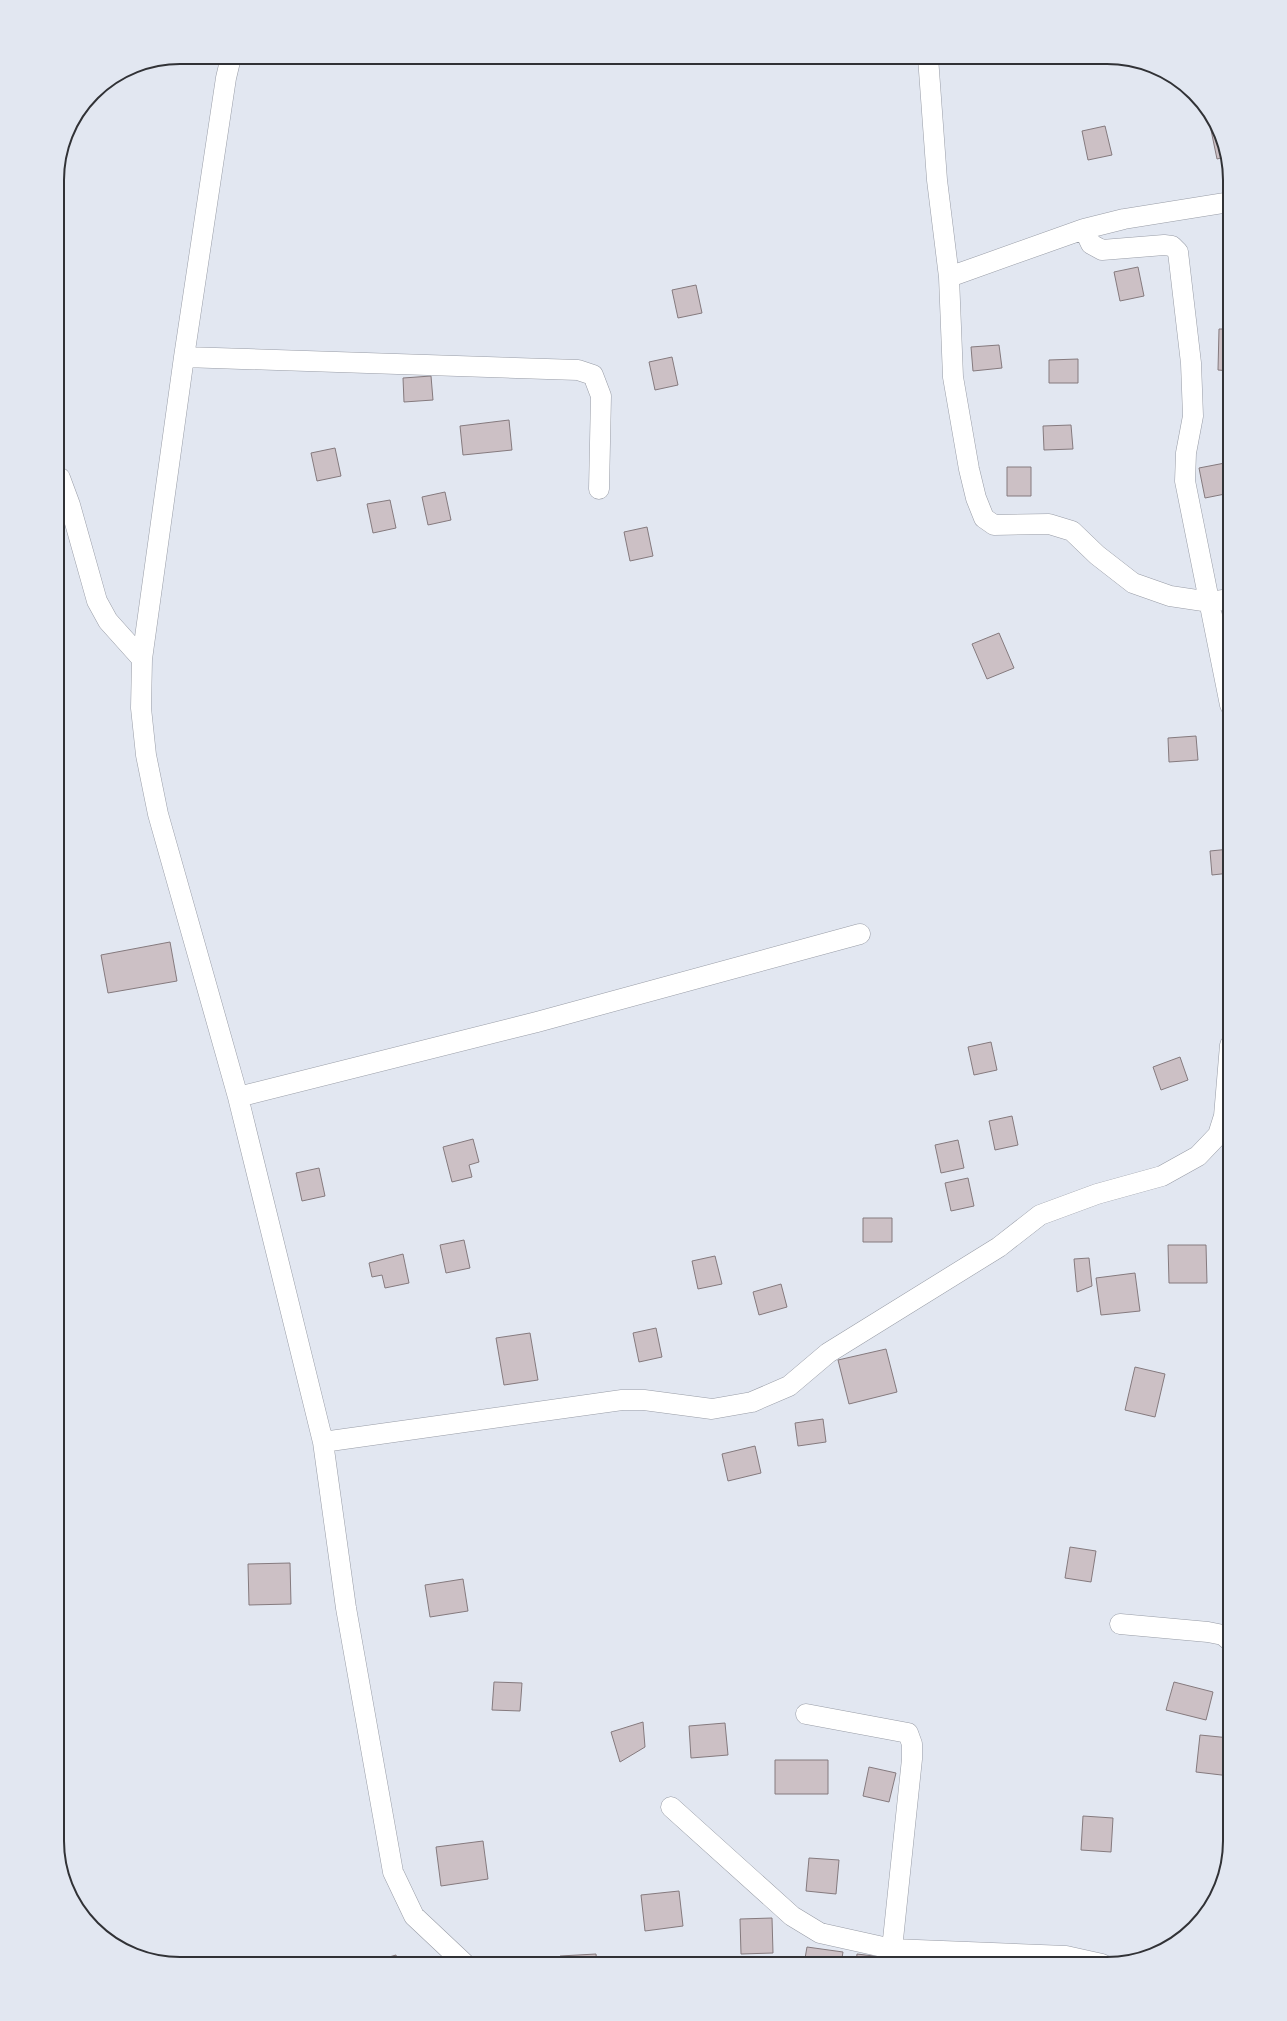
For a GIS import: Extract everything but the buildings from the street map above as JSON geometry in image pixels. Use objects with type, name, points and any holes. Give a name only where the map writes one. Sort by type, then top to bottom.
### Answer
[{"type":"street","points":[[229,64],[184,357],[142,659],[141,708],[146,755],[158,814],[238,1097],[323,1442],[346,1608],[393,1872],[414,1916],[458,1957]]},
{"type":"street","points":[[929,64],[937,180],[949,277],[953,377],[969,469],[976,498],[984,518],[994,525],[1049,524],[1072,531],[1097,555],[1133,583],[1170,596],[1210,602],[1223,600]]},
{"type":"street","points":[[949,277],[1084,229],[1124,219],[1223,203]]},
{"type":"street","points":[[1084,229],[1091,244],[1102,250],[1164,245],[1172,246],[1178,252],[1191,363],[1193,416],[1186,453],[1185,481],[1223,669]]},
{"type":"street","points":[[184,357],[578,370],[593,375],[601,396],[598,489]]},
{"type":"street","points":[[64,491],[70,505],[97,600],[108,621],[142,659]]},
{"type":"street","points":[[238,1097],[537,1022],[860,934]]},
{"type":"street","points":[[323,1442],[622,1400],[644,1400],[712,1409],[752,1402],[789,1386],[828,1353],[999,1247],[1040,1215],[1097,1194],[1162,1176],[1198,1156],[1218,1136],[1223,1119]]},
{"type":"street","points":[[1120,1624],[1208,1632],[1223,1637]]},
{"type":"street","points":[[806,1714],[908,1732],[912,1744],[912,1759],[892,1948]]},
{"type":"street","points":[[671,1807],[797,1919],[820,1933],[892,1948],[1070,1957]]}]
